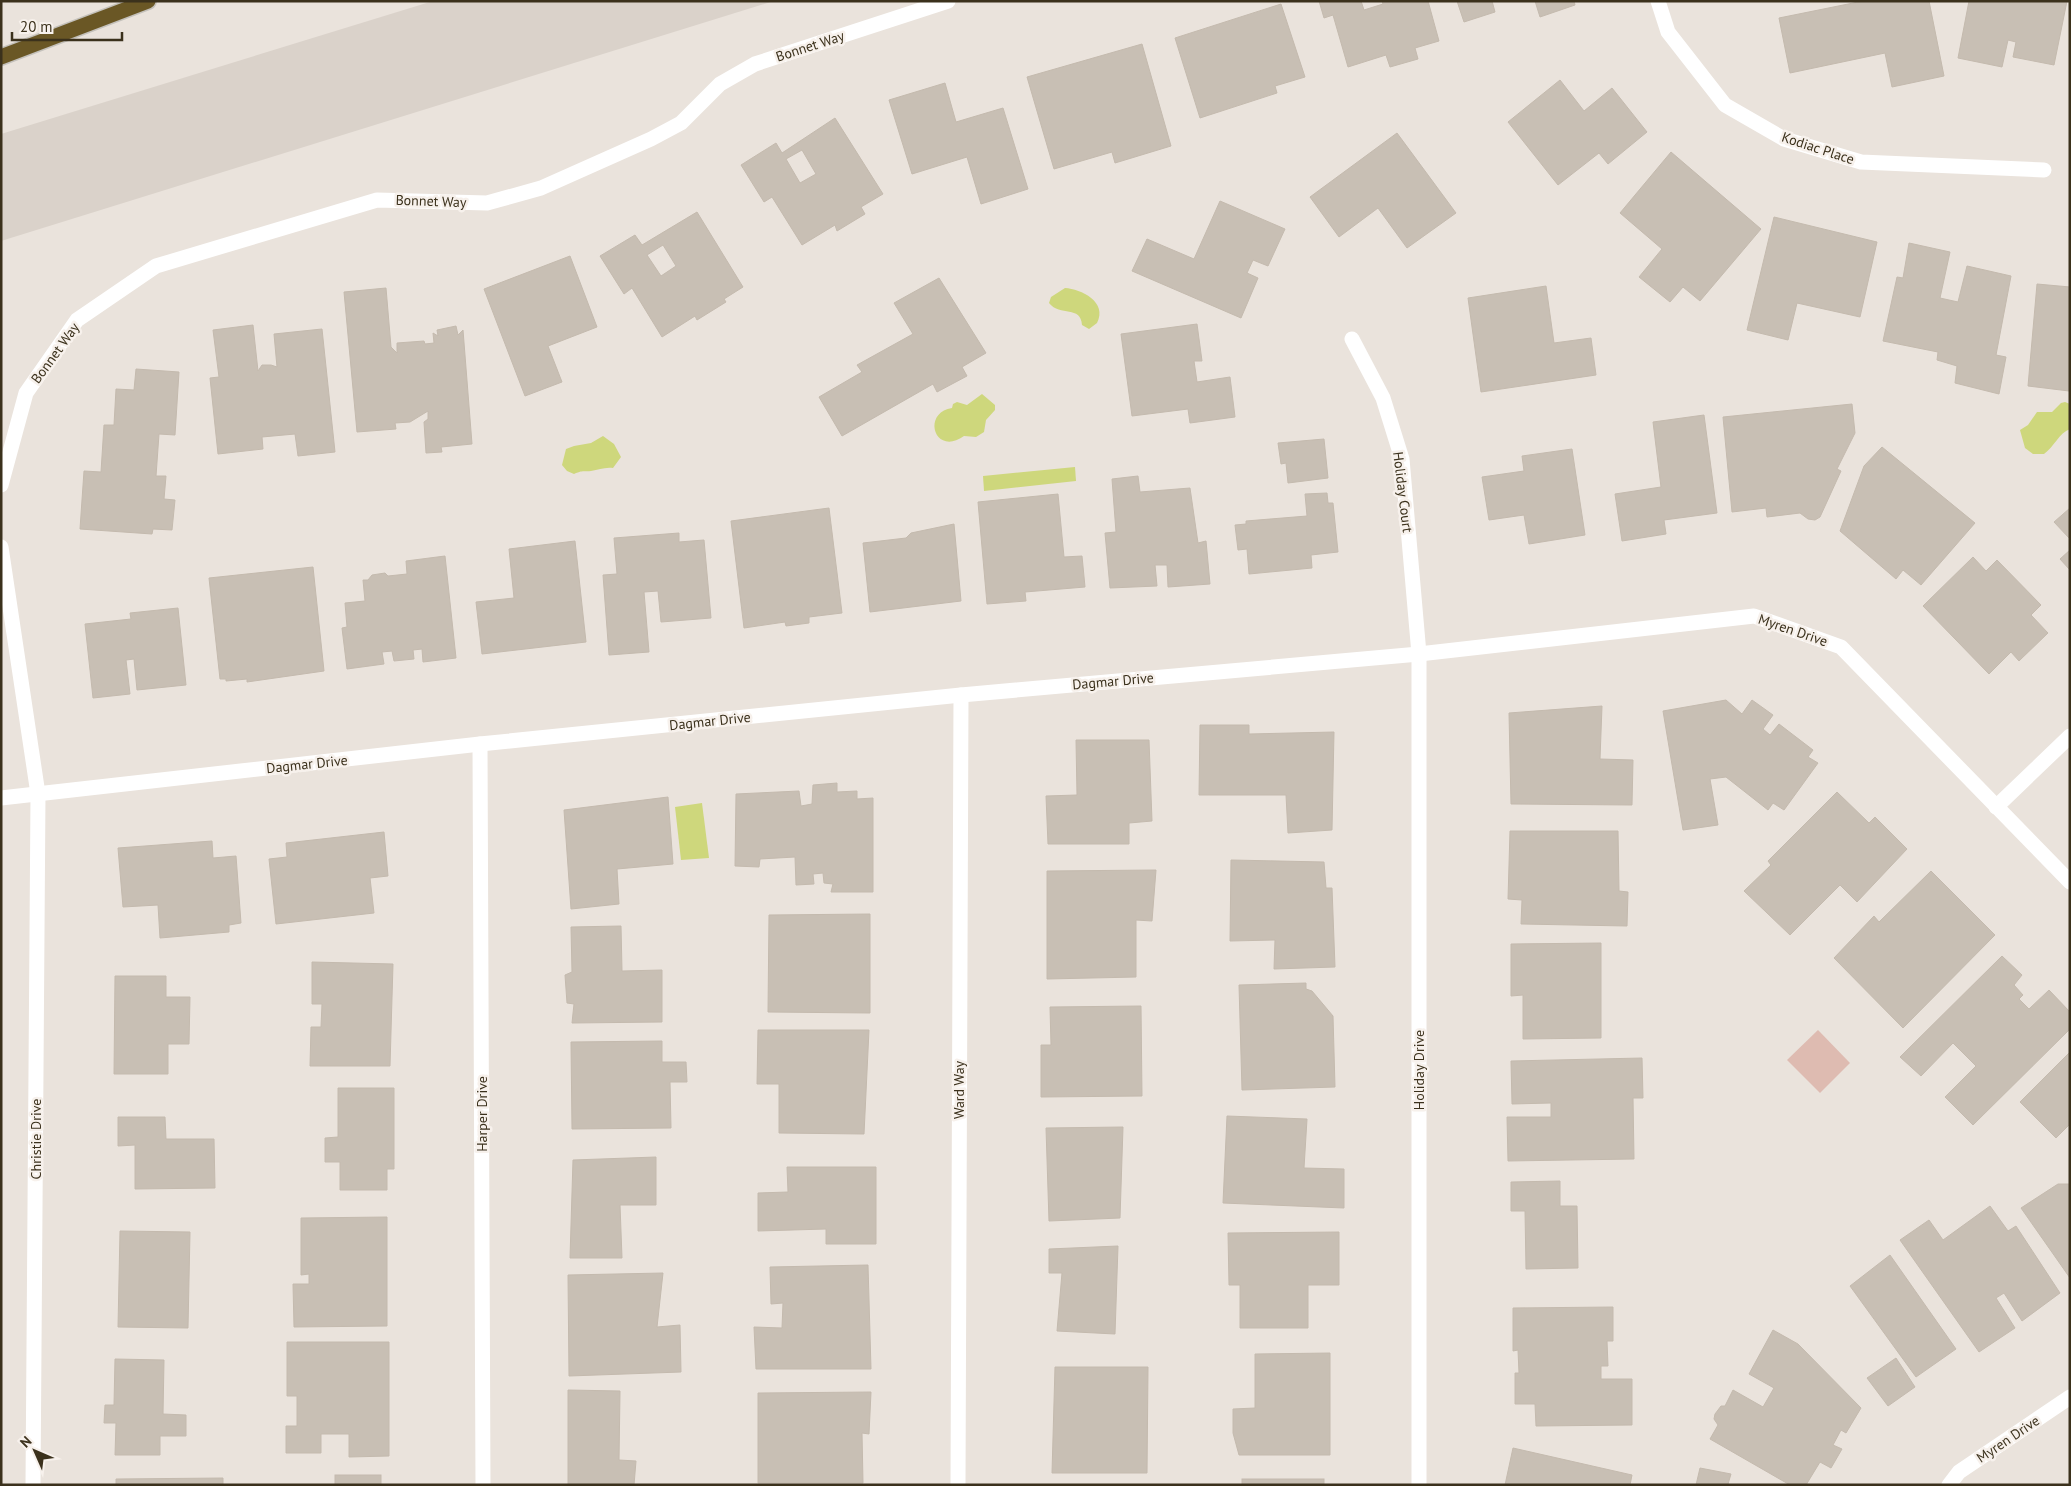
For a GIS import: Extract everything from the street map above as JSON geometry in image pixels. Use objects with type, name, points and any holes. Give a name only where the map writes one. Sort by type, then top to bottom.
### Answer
[{"type":"highway","points":[[1,57],[148,1]]},
{"type":"street","name":"Bonnet Way","points":[[1,485],[26,393],[77,320],[156,266],[377,200],[487,203],[541,188],[651,140],[681,123],[720,84],[754,64],[948,1]]},
{"type":"street","name":"Kodiac Place","points":[[1658,1],[1668,32],[1726,105],[1784,140],[1861,162],[2044,170]]},
{"type":"street","name":"Holiday Court","points":[[1352,339],[1383,398],[1402,459],[1419,654]]},
{"type":"street","points":[[1,547],[38,794]]},
{"type":"street","name":"Myren Drive","points":[[1419,654],[1754,616],[1841,647],[2070,882]]},
{"type":"street","name":"Dagmar Drive","points":[[1,798],[480,744],[961,695],[1419,654]]},
{"type":"street","name":"Holiday Drive","points":[[1419,654],[1419,1485]]},
{"type":"street","name":"Ward Way","points":[[958,1485],[961,695]]},
{"type":"street","points":[[1996,807],[2070,736]]},
{"type":"street","name":"Harper Drive","points":[[480,744],[483,1485]]},
{"type":"street","name":"Christie Drive","points":[[33,1485],[38,794]]},
{"type":"street","name":"Myren Drive","points":[[1949,1485],[1959,1472],[2070,1397]]},
{"type":"shaded area","points":[[433,1],[774,1],[1,241],[1,134]]},
{"type":"shaded area","points":[[1065,288],[1085,294],[1096,303],[1099,309],[1099,316],[1097,323],[1089,329],[1082,325],[1078,315],[1059,310],[1049,303],[1051,297]]},
{"type":"shaded area","points":[[982,394],[995,405],[995,410],[986,420],[984,432],[976,437],[964,436],[954,441],[946,441],[939,438],[935,425],[937,417],[942,412],[952,408],[953,404],[957,402],[967,405]]},
{"type":"shaded area","points":[[2061,403],[2070,404],[2070,429],[2044,454],[2033,454],[2025,448],[2020,430],[2028,425],[2037,412],[2052,412]]},
{"type":"shaded area","points":[[603,436],[614,444],[621,457],[613,468],[574,474],[567,471],[562,465],[566,449],[591,443]]},
{"type":"shaded area","points":[[1075,467],[1076,481],[984,491],[983,476]]},
{"type":"shaded area","points":[[702,803],[709,858],[681,860],[675,807]]},
{"type":"shaded area","points":[[1818,1030],[1850,1063],[1820,1093],[1787,1060]]},
{"type":"building","points":[[1319,1],[1361,1],[1364,10],[1383,4],[1382,1],[1428,1],[1439,41],[1415,48],[1418,59],[1390,67],[1386,55],[1348,67],[1333,15],[1324,18]]},
{"type":"building","points":[[1457,1],[1492,1],[1495,12],[1464,22]]},
{"type":"building","points":[[1535,1],[1574,1],[1575,5],[1540,17]]},
{"type":"building","points":[[1863,1],[1929,1],[1944,76],[1892,87],[1885,53],[1790,73],[1779,18]]},
{"type":"building","points":[[1969,1],[2067,1],[2054,65],[2013,57],[2016,42],[2008,40],[2002,67],[1958,58]]},
{"type":"building","points":[[1281,4],[1305,77],[1275,86],[1277,93],[1200,118],[1175,38]]},
{"type":"building","points":[[1142,44],[1171,146],[1115,163],[1112,152],[1054,169],[1027,77]]},
{"type":"building","points":[[1560,80],[1584,111],[1612,88],[1647,132],[1608,164],[1599,153],[1558,185],[1508,122]]},
{"type":"building","points":[[945,83],[956,122],[1003,108],[1028,189],[981,204],[967,157],[912,174],[889,100]]},
{"type":"building","points":[[835,118],[883,194],[861,207],[865,214],[837,231],[835,225],[802,245],[772,197],[764,202],[741,165],[776,143],[782,153]],"holes":[[[802,150],[816,174],[800,183],[786,159]]]},
{"type":"building","points":[[1397,133],[1456,213],[1407,248],[1378,208],[1339,237],[1310,197]]},
{"type":"building","points":[[1671,152],[1761,229],[1700,301],[1683,287],[1670,302],[1639,277],[1662,249],[1620,213]]},
{"type":"building","points":[[1220,201],[1285,229],[1268,266],[1253,260],[1247,273],[1258,278],[1241,318],[1132,271],[1147,239],[1194,259]]},
{"type":"building","points":[[697,212],[743,287],[724,299],[726,302],[697,320],[695,316],[662,337],[632,288],[624,294],[600,256],[635,235],[642,245]],"holes":[[[663,245],[676,266],[661,276],[647,255]]]},
{"type":"building","points":[[1774,217],[1877,242],[1860,317],[1797,303],[1788,340],[1747,330]]},
{"type":"building","points":[[1909,243],[1950,252],[1940,298],[1958,302],[1967,266],[2011,276],[1996,355],[2006,357],[1999,394],[1955,383],[1957,366],[1937,360],[1938,352],[1883,341],[1897,277],[1903,278]]},
{"type":"building","points":[[570,256],[597,327],[548,346],[562,382],[525,396],[484,289]]},
{"type":"building","points":[[939,278],[986,353],[962,367],[967,376],[937,392],[933,384],[842,436],[819,397],[862,372],[857,365],[913,334],[894,303]]},
{"type":"building","points":[[2037,284],[2070,287],[2069,391],[2028,386]]},
{"type":"building","points":[[1546,286],[1554,343],[1591,338],[1596,375],[1481,392],[1468,298]]},
{"type":"building","points":[[386,288],[391,347],[397,353],[397,343],[424,341],[425,344],[434,343],[433,333],[438,336],[437,330],[456,326],[458,335],[463,330],[472,444],[441,447],[442,452],[426,453],[424,422],[428,419],[428,411],[410,422],[395,423],[396,429],[357,432],[344,292]]},
{"type":"building","points":[[1197,324],[1202,361],[1194,361],[1197,382],[1230,377],[1235,417],[1190,423],[1188,409],[1132,416],[1121,334]]},
{"type":"building","points":[[253,325],[258,371],[262,365],[277,367],[274,334],[322,329],[335,452],[298,456],[295,434],[262,437],[263,449],[218,454],[210,378],[219,377],[213,330]]},
{"type":"building","points":[[136,369],[179,372],[175,435],[159,434],[156,476],[166,476],[164,499],[175,500],[172,530],[153,529],[152,534],[80,529],[84,471],[101,472],[104,425],[114,425],[116,389],[134,390]]},
{"type":"building","points":[[1852,404],[1855,433],[1837,469],[1841,471],[1820,517],[1815,520],[1808,519],[1800,513],[1767,517],[1766,508],[1732,512],[1723,417]]},
{"type":"building","points":[[1704,415],[1717,513],[1664,520],[1666,534],[1622,541],[1615,494],[1661,487],[1653,422]]},
{"type":"building","points":[[1324,439],[1328,478],[1288,483],[1286,463],[1281,464],[1278,443]]},
{"type":"building","points":[[1882,447],[1975,523],[1921,585],[1903,570],[1896,579],[1840,531],[1864,466]]},
{"type":"building","points":[[1572,449],[1585,535],[1529,544],[1524,515],[1489,520],[1482,477],[1524,471],[1522,456]]},
{"type":"building","points":[[1138,476],[1140,492],[1190,488],[1198,543],[1206,541],[1210,584],[1168,587],[1167,565],[1155,565],[1157,586],[1110,588],[1105,533],[1116,532],[1112,479]]},
{"type":"building","points":[[1327,493],[1328,503],[1333,503],[1338,552],[1311,555],[1312,568],[1249,574],[1247,549],[1238,550],[1235,525],[1246,524],[1246,521],[1307,516],[1305,494]]},
{"type":"building","points":[[1058,494],[1064,557],[1082,556],[1085,587],[1025,592],[1026,601],[987,604],[978,502]]},
{"type":"building","points":[[829,508],[842,613],[809,617],[809,623],[786,626],[785,622],[744,628],[731,521]]},
{"type":"building","points":[[2070,508],[2070,539],[2054,522]]},
{"type":"building","points":[[954,524],[961,601],[870,612],[863,543],[906,538],[911,533]]},
{"type":"building","points":[[679,533],[679,542],[704,540],[711,618],[661,622],[658,591],[644,592],[649,652],[609,655],[603,575],[617,574],[614,538]]},
{"type":"building","points":[[575,541],[586,642],[482,654],[476,602],[514,598],[509,549]]},
{"type":"building","points":[[2070,550],[2070,570],[2060,559]]},
{"type":"building","points":[[445,556],[456,658],[423,662],[422,649],[413,650],[414,659],[394,661],[392,651],[382,652],[384,664],[347,669],[342,628],[347,627],[345,603],[365,601],[363,580],[368,580],[372,575],[385,573],[388,576],[407,574],[406,561]]},
{"type":"building","points":[[1973,557],[1986,571],[1997,560],[2041,605],[2031,615],[2048,633],[2019,661],[2011,652],[1989,674],[1923,606]]},
{"type":"building","points":[[313,567],[324,671],[247,682],[247,679],[226,681],[226,679],[220,679],[209,578]]},
{"type":"building","points":[[178,608],[186,685],[137,690],[134,659],[126,660],[130,694],[93,698],[85,624],[131,619],[130,613]]},
{"type":"building","points":[[1726,700],[1742,714],[1752,700],[1773,715],[1763,729],[1770,735],[1779,724],[1813,750],[1808,757],[1818,763],[1784,810],[1773,803],[1768,810],[1726,777],[1710,779],[1718,825],[1683,830],[1663,711]]},
{"type":"building","points":[[1602,706],[1600,759],[1633,760],[1632,805],[1511,804],[1509,713]]},
{"type":"building","points":[[1200,725],[1249,725],[1249,734],[1334,732],[1332,830],[1288,833],[1286,795],[1199,795]]},
{"type":"building","points":[[1076,740],[1149,740],[1152,821],[1129,823],[1129,844],[1048,844],[1046,796],[1077,795]]},
{"type":"building","points":[[837,783],[837,792],[857,791],[857,799],[873,798],[873,892],[831,892],[833,884],[824,883],[823,873],[813,874],[814,884],[796,885],[795,857],[760,859],[759,867],[735,866],[736,794],[799,791],[801,806],[812,804],[813,785]]},
{"type":"building","points":[[1837,792],[1869,823],[1875,817],[1907,849],[1857,902],[1840,885],[1790,935],[1744,891],[1771,865],[1768,861]]},
{"type":"building","points":[[668,797],[673,864],[617,869],[619,904],[571,909],[564,810]]},
{"type":"building","points":[[1510,831],[1618,831],[1619,891],[1628,892],[1627,926],[1521,924],[1522,900],[1508,899]]},
{"type":"building","points":[[384,832],[388,876],[370,878],[374,913],[276,924],[269,859],[287,857],[286,843]]},
{"type":"building","points":[[212,841],[213,858],[236,856],[241,923],[229,925],[229,932],[160,938],[158,905],[123,907],[118,848]]},
{"type":"building","points":[[1231,860],[1324,862],[1326,888],[1332,888],[1335,967],[1274,969],[1275,940],[1230,941]]},
{"type":"building","points":[[1156,870],[1152,921],[1136,920],[1136,977],[1047,979],[1047,871]]},
{"type":"building","points":[[1931,871],[1995,935],[1903,1028],[1834,958],[1874,916],[1879,922]]},
{"type":"building","points":[[870,914],[870,1013],[768,1012],[769,915]]},
{"type":"building","points":[[621,926],[622,971],[662,970],[662,1022],[572,1023],[574,1004],[567,1003],[565,975],[572,972],[571,927]]},
{"type":"building","points":[[1601,943],[1601,1038],[1523,1039],[1523,995],[1511,996],[1511,944]]},
{"type":"building","points":[[2002,956],[2022,975],[2014,985],[2023,995],[2019,999],[2029,1009],[2049,990],[2070,1012],[2070,1029],[1973,1125],[1945,1097],[1976,1066],[1953,1043],[1921,1076],[1900,1057]]},
{"type":"building","points":[[312,962],[393,964],[390,1066],[310,1066],[311,1027],[321,1027],[322,1004],[312,1004]]},
{"type":"building","points":[[115,976],[166,976],[166,997],[190,997],[189,1044],[168,1044],[168,1074],[114,1074]]},
{"type":"building","points":[[1306,983],[1306,989],[1312,991],[1333,1016],[1335,1087],[1242,1090],[1239,985]]},
{"type":"building","points":[[1141,1006],[1142,1096],[1041,1097],[1041,1045],[1051,1045],[1050,1007]]},
{"type":"building","points":[[758,1030],[869,1030],[864,1134],[779,1133],[779,1084],[757,1084]]},
{"type":"building","points":[[662,1041],[662,1062],[686,1062],[687,1082],[670,1082],[671,1128],[572,1129],[571,1042]]},
{"type":"building","points":[[2070,1052],[2070,1124],[2056,1138],[2020,1102]]},
{"type":"building","points":[[1642,1058],[1643,1098],[1633,1098],[1634,1159],[1508,1161],[1507,1117],[1551,1117],[1551,1103],[1512,1104],[1511,1061]]},
{"type":"building","points":[[338,1088],[394,1088],[394,1169],[387,1169],[387,1190],[340,1190],[340,1162],[325,1162],[325,1138],[338,1137]]},
{"type":"building","points":[[1227,1116],[1307,1119],[1304,1168],[1344,1169],[1344,1208],[1223,1203]]},
{"type":"building","points":[[118,1117],[165,1117],[166,1139],[214,1139],[215,1188],[135,1189],[135,1145],[118,1146]]},
{"type":"building","points":[[1123,1127],[1120,1218],[1049,1221],[1046,1128]]},
{"type":"building","points":[[656,1157],[656,1205],[620,1205],[622,1258],[570,1258],[573,1160]]},
{"type":"building","points":[[787,1167],[876,1167],[876,1244],[826,1244],[826,1229],[758,1231],[758,1193],[788,1192]]},
{"type":"building","points":[[1560,1181],[1560,1206],[1577,1206],[1578,1268],[1526,1269],[1525,1211],[1511,1211],[1511,1182]]},
{"type":"building","points":[[2058,1184],[2070,1184],[2070,1278],[2021,1208]]},
{"type":"building","points":[[1990,1206],[2008,1231],[2016,1226],[2060,1293],[2022,1321],[2004,1293],[1996,1298],[2015,1328],[1979,1352],[1900,1240],[1929,1220],[1943,1240]]},
{"type":"building","points":[[387,1217],[387,1326],[294,1327],[293,1284],[309,1284],[309,1274],[301,1275],[301,1218]]},
{"type":"building","points":[[120,1231],[190,1232],[188,1328],[118,1327]]},
{"type":"building","points":[[1339,1232],[1339,1285],[1308,1285],[1308,1328],[1240,1328],[1240,1285],[1229,1285],[1228,1233]]},
{"type":"building","points":[[1118,1246],[1115,1334],[1057,1331],[1062,1273],[1049,1273],[1049,1249]]},
{"type":"building","points":[[1890,1255],[1956,1349],[1916,1377],[1850,1286]]},
{"type":"building","points":[[868,1265],[871,1369],[756,1369],[754,1327],[782,1328],[783,1303],[771,1304],[770,1267]]},
{"type":"building","points":[[663,1273],[657,1327],[680,1325],[681,1372],[569,1376],[568,1275]]},
{"type":"building","points":[[1613,1307],[1613,1341],[1607,1341],[1608,1366],[1601,1366],[1601,1379],[1632,1379],[1632,1425],[1536,1426],[1535,1404],[1515,1404],[1515,1373],[1519,1373],[1518,1350],[1513,1351],[1513,1308]]},
{"type":"building","points":[[1773,1330],[1798,1344],[1861,1408],[1846,1433],[1841,1430],[1833,1445],[1842,1449],[1831,1468],[1820,1462],[1806,1485],[1790,1485],[1710,1439],[1718,1425],[1714,1419],[1715,1414],[1721,1406],[1725,1406],[1733,1390],[1763,1407],[1774,1388],[1749,1374]]},
{"type":"building","points":[[287,1342],[389,1342],[389,1456],[349,1457],[349,1434],[321,1434],[321,1453],[286,1453],[286,1426],[297,1426],[297,1396],[287,1396]]},
{"type":"building","points":[[1330,1353],[1330,1455],[1239,1455],[1233,1433],[1233,1409],[1255,1408],[1255,1354]]},
{"type":"building","points":[[1896,1358],[1915,1387],[1888,1406],[1867,1378]]},
{"type":"building","points":[[115,1359],[164,1360],[163,1414],[186,1415],[186,1436],[160,1436],[160,1455],[115,1455],[116,1423],[104,1423],[105,1405],[114,1405]]},
{"type":"building","points":[[1055,1367],[1148,1367],[1147,1473],[1052,1473]]},
{"type":"building","points":[[568,1390],[620,1391],[619,1460],[636,1461],[634,1485],[568,1485]]},
{"type":"building","points":[[871,1392],[869,1434],[862,1433],[863,1483],[758,1483],[758,1393]]},
{"type":"building","points":[[1513,1448],[1632,1475],[1630,1485],[1505,1485]]},
{"type":"building","points":[[1700,1468],[1731,1474],[1728,1484],[1730,1485],[1696,1485]]},
{"type":"building","points":[[335,1475],[381,1475],[381,1485],[335,1485]]},
{"type":"building","points":[[223,1478],[223,1485],[116,1485],[116,1479]]},
{"type":"building","points":[[1242,1479],[1324,1479],[1324,1485],[1242,1485]]}]
